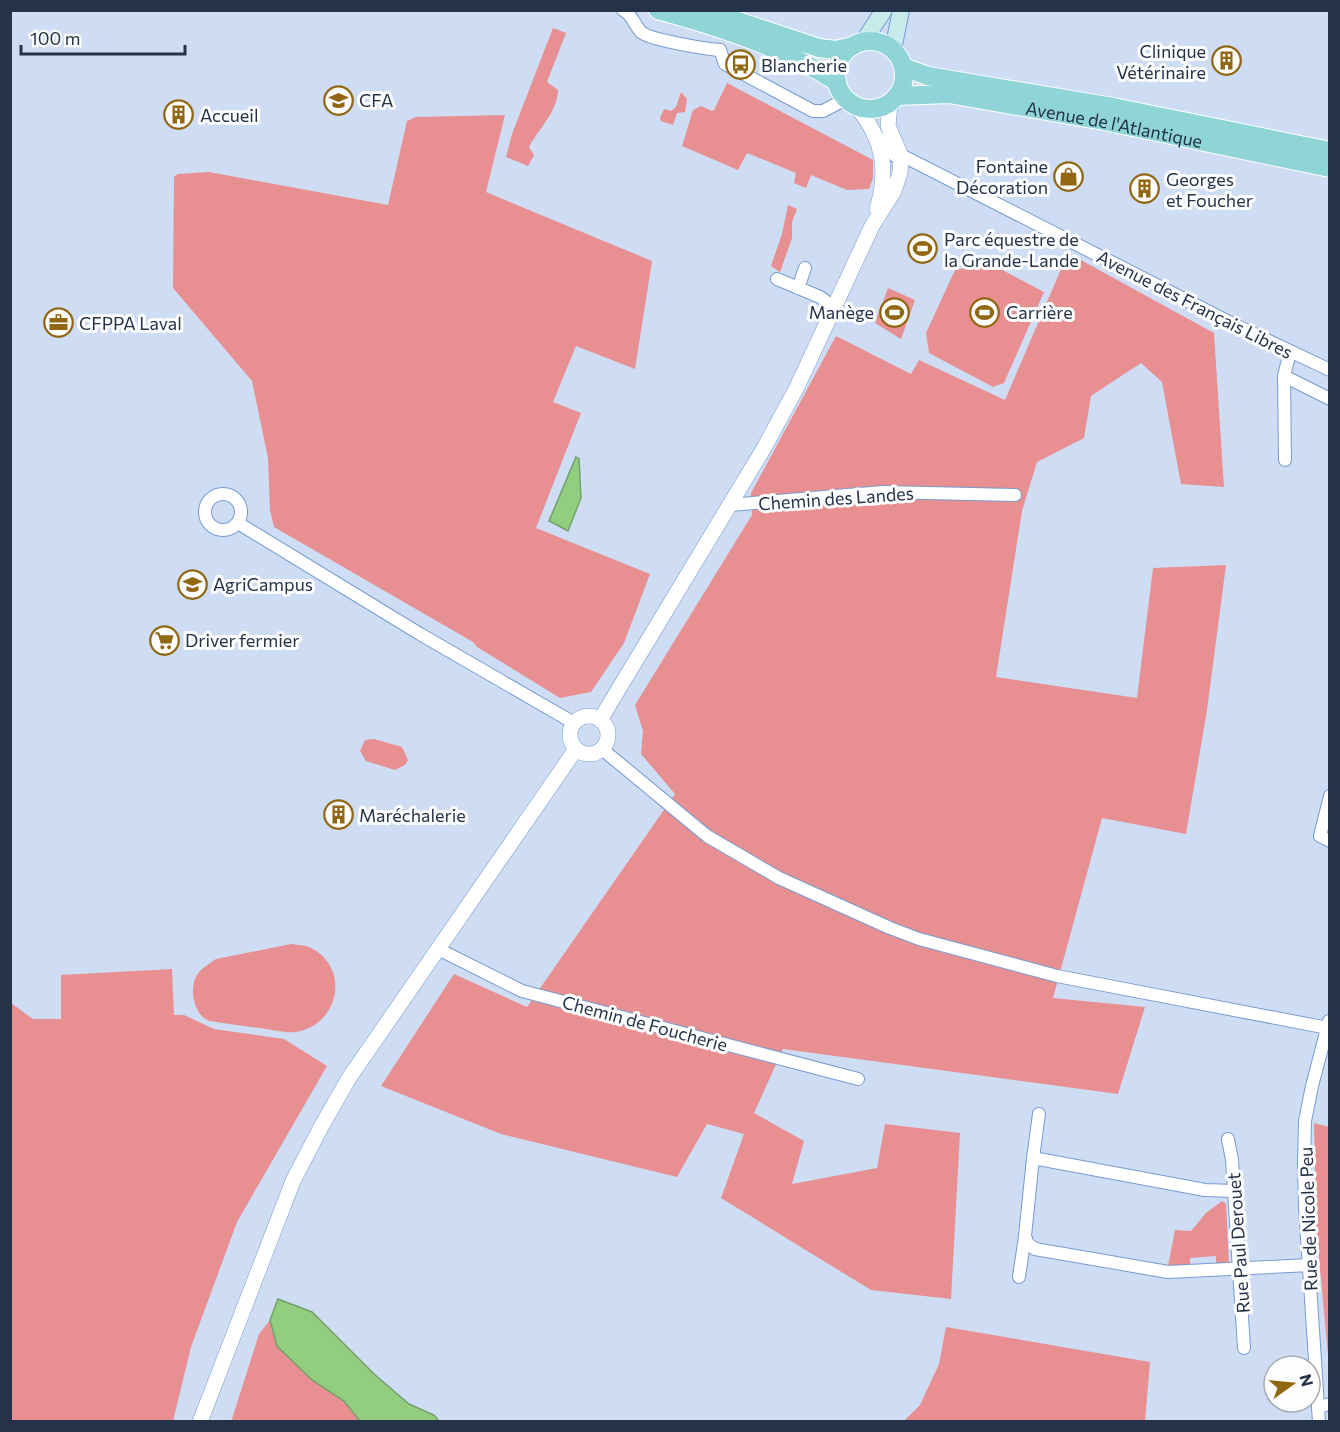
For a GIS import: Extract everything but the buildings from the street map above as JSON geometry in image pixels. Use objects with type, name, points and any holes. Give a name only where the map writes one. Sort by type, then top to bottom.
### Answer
[{"type":"main road","points":[[658,10],[735,33],[811,65],[837,82],[851,103],[864,109],[875,109],[893,99],[902,87],[903,67],[893,50],[884,44],[858,44],[836,50],[819,48],[705,10]]},
{"type":"main road","points":[[837,82],[836,71],[839,61],[845,52],[858,44],[884,10]]},
{"type":"main road","points":[[893,50],[901,10]]},
{"type":"main road","name":"Avenue de l'Atlantique","points":[[903,67],[928,76],[1113,107],[1329,151]]},
{"type":"main road","name":"Avenue de l'Atlantique","points":[[893,99],[949,94],[1104,121],[1329,168]]},
{"type":"street","points":[[623,10],[632,17],[644,34],[702,49],[720,50]]},
{"type":"street","points":[[726,10],[780,34]]},
{"type":"street","points":[[720,50],[735,33]]},
{"type":"street","points":[[720,50],[725,64],[813,111],[823,111],[851,103],[865,117],[875,136],[884,165],[884,180],[872,226]]},
{"type":"street","points":[[600,720],[730,505],[797,387],[872,226],[894,191],[900,173],[901,156],[888,126],[893,99]]},
{"type":"street","name":"Avenue des Français Libres","points":[[875,136],[883,140],[895,156],[901,156],[1329,370]]},
{"type":"street","points":[[798,288],[805,268]]},
{"type":"street","points":[[777,279],[820,297],[835,308]]},
{"type":"street","points":[[1285,460],[1284,376],[1290,352]]},
{"type":"street","points":[[1284,376],[1329,399]]},
{"type":"street","name":"Chemin des Landes","points":[[730,505],[883,492],[1015,495]]},
{"type":"street","points":[[238,523],[410,628],[574,723]]},
{"type":"street","points":[[583,717],[595,717],[600,720],[608,734],[602,749],[586,754],[576,749],[570,740],[574,723],[583,717]]},
{"type":"street","points":[[200,1422],[293,1182],[349,1078],[576,749]]},
{"type":"street","points":[[602,749],[707,836],[779,878],[919,939],[1057,976],[1329,1024]]},
{"type":"street","points":[[1329,796],[1320,836],[1329,841]]},
{"type":"street","name":"Chemin de Foucherie","points":[[438,950],[522,991],[858,1079]]},
{"type":"street","name":"Rue de Nicole Peu","points":[[1319,1422],[1324,1405],[1304,1192],[1305,1121],[1329,1024]]},
{"type":"street","points":[[1019,1277],[1039,1114]]},
{"type":"street","name":"Rue Paul Derouet","points":[[1228,1139],[1232,1160],[1244,1348]]},
{"type":"street","points":[[1033,1158],[1205,1190],[1234,1191]]},
{"type":"street","points":[[1024,1236],[1028,1244],[1035,1249],[1166,1272],[1310,1265]]},
{"type":"shaded area","points":[[553,28],[566,33],[547,82],[558,90],[557,98],[551,113],[529,147],[534,155],[528,166],[506,157],[512,134]]},
{"type":"shaded area","points":[[727,83],[873,160],[873,178],[869,189],[847,190],[811,175],[806,188],[794,183],[796,173],[747,153],[738,170],[682,146],[693,110],[701,106],[714,110]]},
{"type":"shaded area","points":[[681,92],[687,99],[685,112],[677,113],[673,125],[661,121],[664,109],[671,111],[676,107]]},
{"type":"shaded area","points":[[505,115],[486,192],[652,261],[635,369],[576,346],[553,402],[581,413],[536,528],[650,574],[624,643],[591,692],[560,698],[477,647],[473,642],[274,527],[270,510],[268,458],[252,381],[173,288],[174,177],[178,174],[209,172],[388,205],[407,121],[416,117]]},
{"type":"shaded area","points":[[788,205],[797,209],[792,222],[792,238],[780,272],[771,266],[782,234]]},
{"type":"shaded area","points":[[1068,253],[1214,333],[1224,487],[1181,484],[1162,382],[1141,363],[1091,396],[1084,438],[1037,462],[1022,511],[996,677],[1137,698],[1153,568],[1226,565],[1207,710],[1186,834],[1102,818],[1053,998],[1145,1007],[1118,1094],[783,1049],[754,1113],[804,1141],[792,1184],[877,1168],[885,1124],[960,1133],[951,1299],[871,1290],[721,1198],[744,1134],[707,1124],[677,1177],[501,1134],[381,1086],[454,974],[527,1007],[675,794],[641,754],[643,731],[635,705],[752,515],[751,493],[836,336],[911,374],[919,360],[1005,400]]},
{"type":"shaded area","name":"Carrière","points":[[989,263],[1044,292],[1004,383],[993,387],[929,353],[926,333],[955,270]]},
{"type":"shaded area","name":"Manège","points":[[888,288],[915,300],[901,339],[875,323]]},
{"type":"shaded area","points":[[576,457],[579,459],[581,498],[568,531],[549,521]]},
{"type":"shaded area","points":[[374,739],[402,747],[408,760],[405,765],[395,770],[366,761],[360,751],[365,740]]},
{"type":"shaded area","points":[[291,944],[309,947],[323,956],[331,968],[335,981],[335,995],[322,1019],[310,1027],[295,1032],[286,1032],[209,1021],[198,1011],[193,986],[197,975],[205,966],[216,959]]},
{"type":"shaded area","points":[[172,969],[174,1015],[184,1015],[214,1029],[284,1039],[327,1066],[237,1222],[191,1347],[173,1421],[11,1421],[11,1003],[33,1019],[61,1019],[61,975]]},
{"type":"shaded area","points":[[1314,1123],[1329,1127],[1329,1366],[1316,1225]]},
{"type":"shaded area","points":[[1222,1201],[1226,1204],[1229,1264],[1216,1264],[1216,1256],[1190,1258],[1190,1265],[1168,1266],[1175,1230],[1191,1231],[1206,1213]]},
{"type":"shaded area","points":[[278,1299],[312,1312],[374,1374],[409,1404],[434,1415],[439,1421],[360,1421],[344,1401],[312,1380],[277,1346],[270,1320]]},
{"type":"shaded area","points":[[270,1320],[277,1346],[312,1380],[344,1401],[360,1421],[231,1422],[259,1334]]},
{"type":"shaded area","points":[[946,1327],[1150,1362],[1145,1421],[904,1421],[920,1405],[939,1364]]},
{"type":"place","name":"Clinique Vétérinaire","points":[[1227,61]]},
{"type":"place","name":"Blancherie","points":[[740,65]]},
{"type":"place","name":"CFA","points":[[338,100]]},
{"type":"place","name":"Accueil","points":[[179,115]]},
{"type":"place","name":"Fontaine Décoration","points":[[1069,176]]},
{"type":"place","name":"Georges et Foucher","points":[[1145,189]]},
{"type":"place","name":"Parc équestre de la Grande-Lande","points":[[923,249]]},
{"type":"place","name":"Manège","points":[[895,312]]},
{"type":"place","name":"Carrière","points":[[985,312]]},
{"type":"place","name":"CFPPA Laval","points":[[58,323]]},
{"type":"place","name":"AgriCampus","points":[[192,584]]},
{"type":"place","name":"Driver fermier","points":[[164,640]]},
{"type":"place","name":"Maréchalerie","points":[[338,815]]}]
